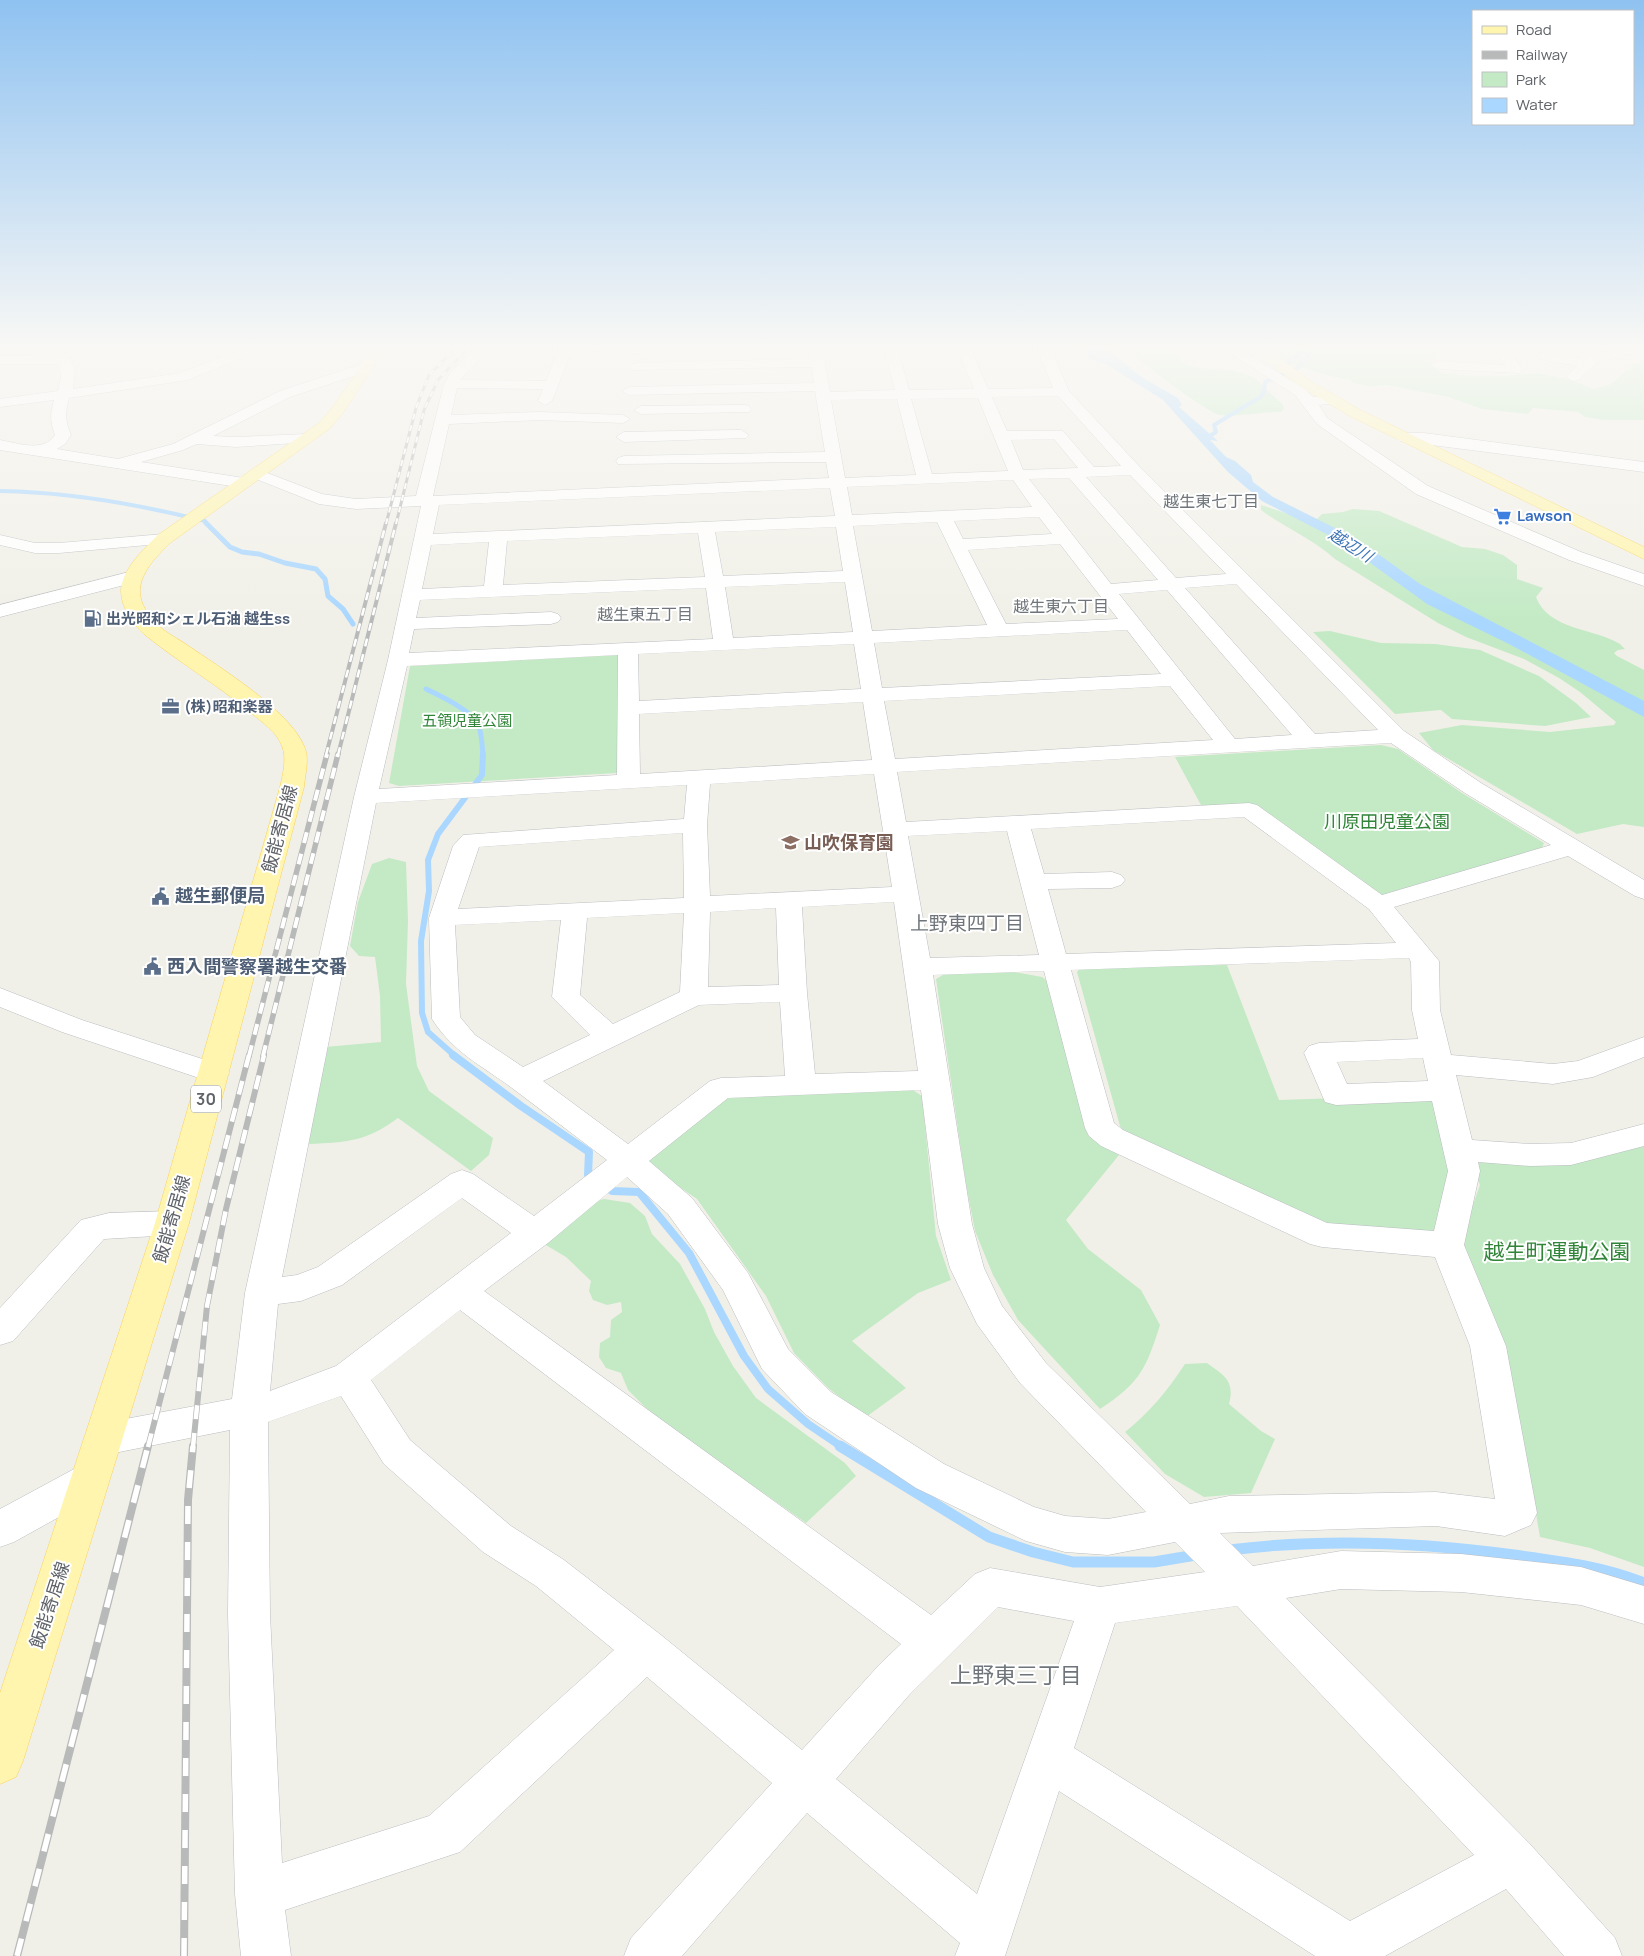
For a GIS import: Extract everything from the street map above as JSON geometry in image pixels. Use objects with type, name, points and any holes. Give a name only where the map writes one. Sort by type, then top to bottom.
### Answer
[{"type":"main road","points":[[1405,438],[1644,554]]},
{"type":"main road","name":"飯能寄居線","points":[[0,1761],[172,1223],[292,787],[296,765],[293,745],[284,731],[270,718],[150,629],[139,618],[133,607],[130,592],[133,577],[145,557],[164,539],[306,439]]},
{"type":"street","points":[[42,451],[60,441],[62,437]]},
{"type":"street","points":[[116,464],[200,437]]},
{"type":"street","points":[[266,1956],[259,1894],[250,1614],[249,1410],[262,1293],[366,796],[398,660],[422,540],[439,437]]},
{"type":"street","points":[[624,437],[626,493]]},
{"type":"street","points":[[731,488],[741,437]]},
{"type":"street","points":[[830,437],[918,967],[955,1224],[967,1268],[989,1314],[1033,1373],[1191,1531],[1512,1860],[1597,1956]]},
{"type":"street","points":[[915,437],[926,480]]},
{"type":"street","points":[[1002,437],[1018,476],[1044,512],[1229,746]]},
{"type":"street","points":[[1060,437],[1083,473],[1171,584],[1309,741]]},
{"type":"street","points":[[1104,437],[1239,578],[1396,736],[1474,788],[1644,891]]},
{"type":"street","points":[[1346,437],[1422,490],[1575,556],[1644,580]]},
{"type":"street","points":[[1405,438],[1424,438],[1573,456],[1644,467]]},
{"type":"street","points":[[197,439],[236,442],[306,439]]},
{"type":"street","points":[[0,445],[116,464],[251,478],[328,502],[356,504],[1134,470]]},
{"type":"street","points":[[624,461],[833,457]]},
{"type":"street","points":[[554,534],[557,496]]},
{"type":"street","points":[[422,540],[1044,512]]},
{"type":"street","points":[[943,517],[1000,629]]},
{"type":"street","points":[[706,528],[724,643]]},
{"type":"street","points":[[493,591],[499,536]]},
{"type":"street","points":[[958,545],[1064,538]]},
{"type":"street","points":[[0,540],[35,548],[59,548],[164,539]]},
{"type":"street","points":[[410,595],[854,576]]},
{"type":"street","points":[[0,611],[133,577]]},
{"type":"street","points":[[1105,590],[1239,578]]},
{"type":"street","points":[[548,652],[554,589]]},
{"type":"street","points":[[404,624],[551,618]]},
{"type":"street","points":[[398,660],[1132,624]]},
{"type":"street","points":[[628,649],[630,708],[629,782]]},
{"type":"street","points":[[630,708],[1176,678]]},
{"type":"street","points":[[366,796],[1396,736]]},
{"type":"street","points":[[694,996],[697,904],[695,825],[699,778]]},
{"type":"street","points":[[695,825],[472,840],[465,846],[442,918],[446,1019],[465,1042],[521,1080],[620,1167],[680,1206],[736,1282],[775,1360],[818,1403],[930,1476],[1026,1523],[1064,1534],[1108,1537],[1191,1531],[1229,1514],[1436,1509],[1505,1518],[1517,1514],[1488,1346],[1447,1245],[1464,1171],[1426,1010],[1425,961],[1378,904],[1249,810],[894,830]]},
{"type":"street","points":[[1017,823],[1057,962],[1100,1128],[1112,1138],[1322,1235],[1447,1245]]},
{"type":"street","points":[[1378,904],[1572,847]]},
{"type":"street","points":[[1034,882],[1112,880]]},
{"type":"street","points":[[442,918],[905,894]]},
{"type":"street","points":[[789,899],[793,993],[801,1084]]},
{"type":"street","points":[[575,911],[566,997],[610,1036]]},
{"type":"street","points":[[918,967],[1416,950]]},
{"type":"street","points":[[521,1080],[694,996],[793,993]]},
{"type":"street","points":[[0,997],[72,1026],[214,1073]]},
{"type":"street","points":[[1438,1067],[1553,1074],[1583,1070],[1644,1046]]},
{"type":"street","points":[[104,1439],[175,1428],[274,1405],[348,1377],[536,1234],[721,1088],[935,1080]]},
{"type":"street","points":[[1460,1150],[1530,1155],[1571,1154],[1644,1136]]},
{"type":"street","points":[[262,1293],[301,1288],[330,1276],[462,1182],[536,1234]]},
{"type":"street","points":[[0,1331],[94,1229],[109,1225],[172,1223]]},
{"type":"street","points":[[460,1292],[933,1642]]},
{"type":"street","points":[[348,1377],[398,1452],[497,1539],[550,1573],[646,1649],[804,1780],[984,1945],[1100,1606]]},
{"type":"street","points":[[0,1529],[90,1480]]},
{"type":"street","points":[[649,1956],[894,1679],[990,1587],[1100,1606],[1238,1579],[1341,1570],[1461,1573],[1580,1586],[1644,1605]]},
{"type":"street","points":[[259,1894],[443,1835],[646,1649]]},
{"type":"street","points":[[1048,1758],[1350,1952],[1512,1860]]},
{"type":"green space","points":[[1261,505],[1295,516],[1317,519],[1322,514],[1353,509],[1379,511],[1462,547],[1485,549],[1503,555],[1517,565],[1517,579],[1543,588],[1536,597],[1542,608],[1551,616],[1573,627],[1620,644],[1625,649],[1614,653],[1644,670],[1644,827],[1623,824],[1577,834],[1433,750],[1419,733],[1462,725],[1550,732],[1614,725],[1616,722],[1580,692],[1559,678],[1524,659],[1466,637],[1438,623],[1261,510]]},
{"type":"green space","points":[[1330,631],[1381,643],[1435,644],[1480,650],[1539,676],[1576,703],[1591,717],[1545,726],[1452,719],[1441,710],[1395,714],[1313,632]]},
{"type":"green space","name":"五領児童公園","points":[[618,655],[621,770],[617,773],[399,786],[389,783],[410,666]]},
{"type":"green space","name":"川原田児童公園","points":[[1381,745],[1398,749],[1462,793],[1544,843],[1542,848],[1385,896],[1374,894],[1252,805],[1201,805],[1175,757]]},
{"type":"green space","points":[[389,858],[406,862],[408,921],[406,984],[417,1066],[429,1091],[493,1138],[489,1155],[471,1171],[398,1118],[376,1132],[356,1139],[309,1144],[314,1083],[325,1047],[381,1042],[380,996],[375,957],[359,956],[350,946],[358,902],[372,864]]},
{"type":"green space","points":[[1227,965],[1279,1100],[1427,1095],[1436,1105],[1452,1173],[1436,1229],[1429,1235],[1330,1229],[1125,1134],[1120,1126],[1077,972],[1081,967]]},
{"type":"green space","points":[[1009,971],[1042,977],[1054,986],[1102,1145],[1119,1155],[1066,1220],[1088,1249],[1141,1290],[1160,1325],[1140,1374],[1124,1391],[1100,1409],[1018,1320],[993,1275],[975,1231],[966,1184],[936,979],[948,972]]},
{"type":"green space","points":[[908,1087],[922,1096],[936,1236],[951,1280],[918,1293],[852,1341],[906,1388],[866,1417],[828,1388],[794,1353],[766,1296],[697,1199],[647,1165],[650,1154],[716,1099]]},
{"type":"green space","name":"越生町運動公園","points":[[1644,1145],[1644,1567],[1590,1548],[1540,1537],[1536,1514],[1459,1244],[1480,1185],[1472,1166],[1481,1162],[1539,1165]]},
{"type":"green space","points":[[604,1199],[630,1203],[645,1216],[652,1234],[680,1264],[733,1366],[756,1398],[845,1463],[856,1476],[806,1523],[655,1417],[628,1390],[621,1373],[606,1368],[599,1357],[600,1343],[610,1337],[611,1320],[622,1312],[621,1302],[607,1305],[593,1300],[589,1291],[591,1281],[566,1257],[544,1244],[590,1203]]},
{"type":"green space","points":[[1207,1363],[1227,1380],[1231,1390],[1229,1404],[1261,1431],[1275,1439],[1251,1493],[1204,1497],[1165,1474],[1125,1432],[1158,1401],[1185,1364]]},
{"type":"water","name":"越辺川","points":[[1197,437],[1214,437],[1218,441],[1210,440],[1226,457],[1235,461],[1251,475],[1253,482],[1273,497],[1337,529],[1381,556],[1420,584],[1644,701],[1644,717],[1509,644],[1427,604],[1340,541],[1262,501],[1228,472]]},
{"type":"waterway","points":[[0,491],[78,496],[129,504],[205,521],[207,524]]},
{"type":"waterway","points":[[207,524],[230,547],[242,552],[259,554],[285,563],[316,569],[325,579],[328,596],[343,609],[353,624]]},
{"type":"waterway","points":[[426,689],[455,704],[474,719],[480,731],[483,755]]},
{"type":"waterway","points":[[455,1056],[428,1032],[422,1013],[421,941],[429,891],[428,860],[438,834],[482,775],[483,755]]},
{"type":"waterway","points":[[453,1055],[521,1106],[589,1152],[588,1175],[595,1179]]},
{"type":"waterway","points":[[604,1185],[612,1191],[639,1192],[689,1253],[744,1356],[768,1389],[808,1424],[842,1447]]},
{"type":"waterway","points":[[840,1446],[989,1537],[1033,1552],[1073,1562],[1154,1562],[1196,1555]]},
{"type":"waterway","points":[[1229,1550],[1265,1546],[1336,1543],[1443,1547],[1580,1565],[1612,1572],[1644,1583]]},
{"type":"railway","points":[[386,524],[408,437]]},
{"type":"railway","points":[[396,524],[417,437]]},
{"type":"railway","points":[[326,755],[386,523]]},
{"type":"railway","points":[[338,755],[396,523]]},
{"type":"railway","points":[[249,1056],[327,754]]},
{"type":"railway","points":[[263,1056],[338,754]]},
{"type":"railway","points":[[148,1447],[249,1055]]},
{"type":"railway","points":[[193,1447],[207,1306],[226,1209],[264,1055]]},
{"type":"railway","points":[[17,1956],[148,1446]]},
{"type":"railway","points":[[184,1956],[188,1500],[193,1446]]},
{"type":"place","name":"Lawson","points":[[1503,516]]},
{"type":"place","name":"出光昭和シェル石油 越生ss","points":[[92,619]]},
{"type":"place","name":"(株)昭和楽器","points":[[170,707]]},
{"type":"place","name":"山吹保育園","points":[[790,843]]},
{"type":"place","name":"越生郵便局","points":[[161,896]]},
{"type":"place","name":"西入間警察署越生交番","points":[[153,967]]},
{"type":"district","name":"越生東七丁目","points":[[1211,501]]},
{"type":"district","name":"越生東六丁目","points":[[1061,606]]},
{"type":"district","name":"越生東五丁目","points":[[645,614]]},
{"type":"district","name":"上野東四丁目","points":[[967,923]]},
{"type":"district","name":"上野東三丁目","points":[[1016,1675]]}]
